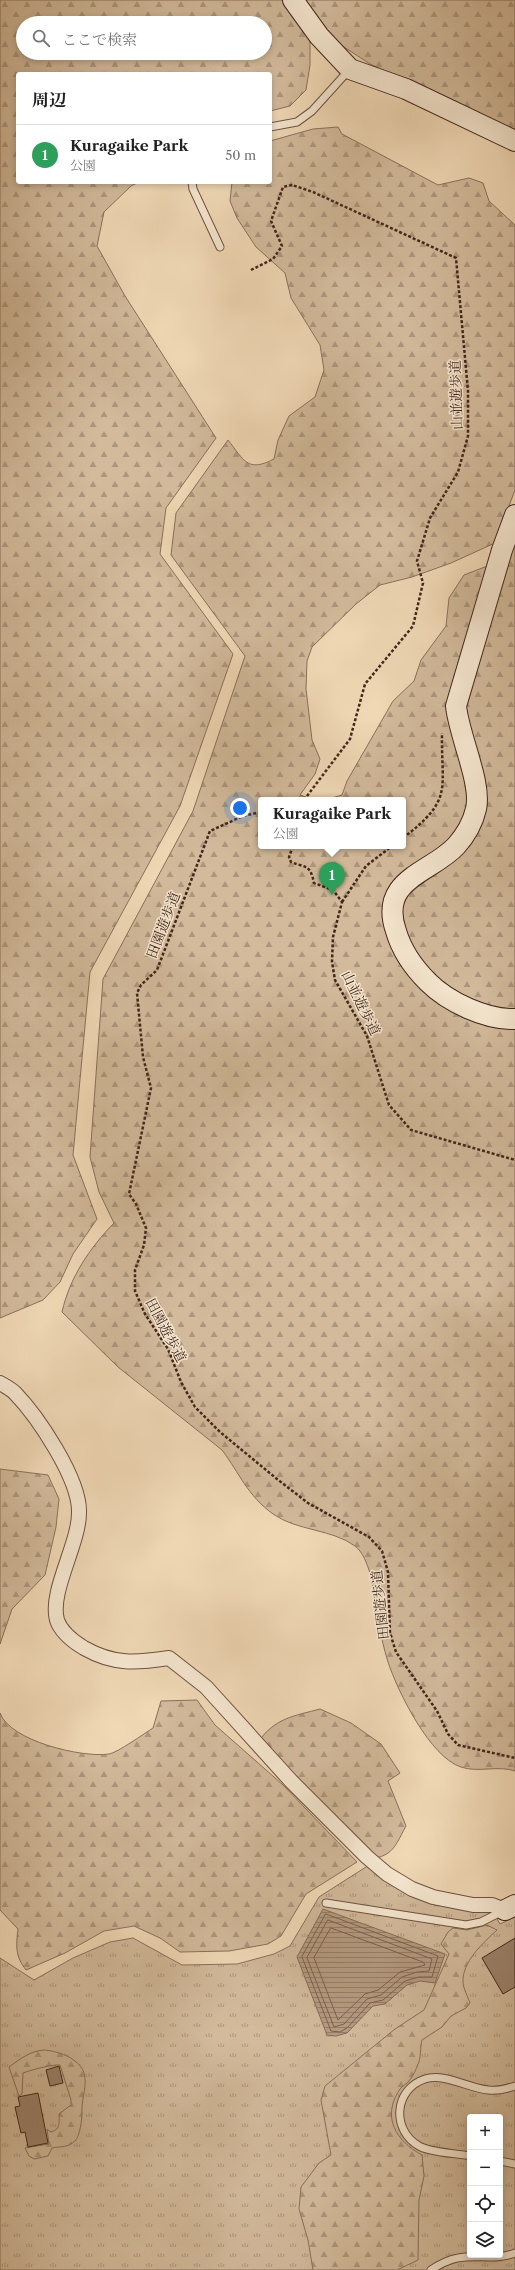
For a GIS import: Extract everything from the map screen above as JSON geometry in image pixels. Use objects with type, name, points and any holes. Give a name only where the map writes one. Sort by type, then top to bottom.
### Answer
[{"type":"street","points":[[293,0],[319,36],[350,69],[406,89],[515,141]]},
{"type":"street","points":[[515,515],[502,550],[458,692],[456,706],[457,719],[477,790],[476,809],[469,828],[455,847],[403,884],[395,899],[392,920],[399,941],[412,966],[431,985],[459,1003],[486,1016],[515,1019]]},
{"type":"street","points":[[0,1383],[14,1393],[36,1420],[58,1452],[76,1491],[79,1511],[77,1527],[56,1601],[57,1620],[75,1642],[95,1654],[117,1662],[139,1663],[169,1658],[206,1687],[297,1786],[367,1857],[387,1874],[412,1889],[433,1898],[473,1905],[492,1905],[510,1908]]},
{"type":"lane","points":[[272,127],[297,122],[312,111],[350,69]]},
{"type":"lane","points":[[192,184],[193,189],[220,247]]},
{"type":"lane","points":[[326,1903],[466,1926],[481,1922],[510,1908]]},
{"type":"lane","points":[[467,2156],[428,2149],[411,2140],[403,2130],[400,2117],[399,2106],[403,2097],[410,2088],[427,2078],[442,2078],[488,2090],[506,2090],[515,2086]]},
{"type":"lane","points":[[503,2162],[515,2164]]},
{"type":"lane","points":[[431,2270],[444,2261],[462,2256],[507,2256],[515,2253]]},
{"type":"path","name":"山並遊歩道","points":[[251,270],[273,259],[282,246],[271,220],[283,187],[292,185],[313,192],[456,258],[468,398],[468,436],[458,472],[430,518],[417,561],[423,583],[413,626],[365,684],[350,738],[306,797]]},
{"type":"path","points":[[406,836],[425,822],[440,801],[444,778],[442,733],[457,719]]},
{"type":"path","name":"田園遊歩道","points":[[258,813],[243,816],[210,831],[157,970],[141,984],[137,993],[142,1057],[151,1088],[130,1194],[146,1228],[144,1245],[135,1270],[135,1291],[145,1314],[168,1349],[181,1382],[196,1407],[220,1432],[277,1479],[308,1503],[369,1538],[382,1551],[388,1572],[390,1633],[396,1652],[437,1711],[448,1734],[458,1745],[515,1758]]},
{"type":"path","points":[[292,849],[289,857],[291,862],[308,867],[312,872],[314,883],[333,890],[342,902]]},
{"type":"path","name":"山並遊歩道","points":[[388,849],[366,866],[342,902],[333,937],[332,962],[336,980],[367,1036],[388,1105],[411,1130],[515,1160]]},
{"type":"green space","points":[[0,0],[282,0],[310,38],[310,65],[306,90],[290,106],[272,110],[272,72],[16,72],[16,184],[135,184],[104,212],[97,246],[125,296],[216,438],[166,508],[160,554],[233,654],[180,806],[90,972],[73,1155],[97,1219],[73,1254],[60,1282],[43,1300],[0,1318]]},
{"type":"green space","points":[[303,0],[515,0],[515,133],[370,64],[341,45],[324,28]]},
{"type":"green space","points":[[338,127],[342,134],[438,185],[469,178],[483,183],[489,201],[515,225],[515,490],[495,543],[451,563],[412,577],[380,585],[356,604],[312,647],[307,661],[306,689],[312,740],[320,759],[315,774],[300,795],[306,797],[258,797],[258,849],[406,849],[406,797],[335,797],[342,795],[347,781],[393,701],[414,681],[421,660],[446,626],[449,598],[464,575],[490,565],[459,659],[451,702],[469,799],[467,815],[456,837],[397,879],[401,965],[515,1025],[515,1771],[508,1769],[468,1769],[461,1767],[449,1761],[438,1751],[427,1737],[407,1706],[388,1662],[380,1629],[370,1573],[360,1551],[346,1540],[336,1536],[282,1520],[264,1507],[244,1484],[222,1450],[118,1367],[62,1312],[75,1275],[96,1243],[114,1223],[99,1192],[90,1157],[103,979],[193,811],[245,656],[171,555],[176,513],[228,440],[247,462],[258,465],[274,459],[278,440],[289,416],[315,397],[324,370],[320,345],[291,298],[285,273],[256,247],[237,218],[230,201],[232,184],[272,184],[272,140],[313,129]]},
{"type":"green space","points":[[515,536],[515,1012],[498,1010],[462,996],[438,980],[414,958],[400,917],[407,891],[473,834],[464,716]]},
{"type":"green space","points":[[0,1469],[48,1475],[59,1499],[56,1527],[45,1575],[12,1609],[0,1644]]},
{"type":"green space","points":[[197,1700],[215,1725],[282,1784],[357,1862],[306,1894],[281,1936],[268,1944],[229,1951],[180,1952],[160,1938],[134,1926],[104,1931],[65,1953],[26,1970],[22,1965],[17,1951],[18,1929],[0,1910],[0,1713],[6,1723],[17,1732],[48,1746],[97,1755],[113,1753],[153,1728],[161,1701]]},
{"type":"green space","points":[[320,1709],[351,1723],[381,1744],[400,1773],[388,1781],[406,1826],[394,1847],[387,1854],[375,1858],[259,1741],[265,1733],[278,1723],[293,1716]]},
{"type":"green space","points":[[369,1865],[403,1888],[493,1912],[500,1924],[515,1917],[515,2270],[0,2270],[0,1958],[34,1980],[73,1958],[110,1942],[133,1938],[182,1965],[237,1964],[274,1954],[290,1946],[319,1897]]},
{"type":"green space","points":[[487,1925],[497,1930],[474,1953],[466,1967],[464,1975],[463,1984],[470,2003],[466,2008],[451,2016],[442,2027],[422,2040],[420,2060],[413,2075],[400,2089],[394,2099],[392,2118],[394,2127],[405,2143],[422,2155],[424,2176],[419,2200],[418,2260],[397,2270],[313,2270],[308,2240],[299,2209],[301,2187],[319,2163],[331,2155],[321,2100],[325,2086],[395,2029],[424,2010],[449,1954],[441,1944],[448,1932],[453,1928],[467,1930]]},
{"type":"green space","points":[[44,2050],[57,2052],[76,2062],[84,2072],[85,2087],[81,2123],[77,2139],[70,2145],[52,2148],[48,2156],[34,2159],[29,2156],[25,2148],[49,2144],[47,2129],[51,2132],[58,2127],[59,2114],[71,2105],[71,2100],[60,2065],[47,2066],[23,2073],[22,2094],[19,2096],[9,2067],[21,2058]]},
{"type":"water","points":[[323,1909],[445,1954],[435,1983],[420,1981],[407,1985],[385,2004],[373,2006],[347,2033],[336,2036],[327,2035],[297,1957]]},
{"type":"building","points":[[515,1938],[515,1987],[503,1994],[482,1958]]},
{"type":"building","points":[[59,2066],[63,2083],[50,2086],[46,2070]]},
{"type":"building","points":[[38,2093],[48,2143],[28,2147],[25,2132],[21,2133],[15,2107],[20,2106],[18,2097]]},
{"type":"place","name":"Kuragaike Park","points":[[332,895]]}]
